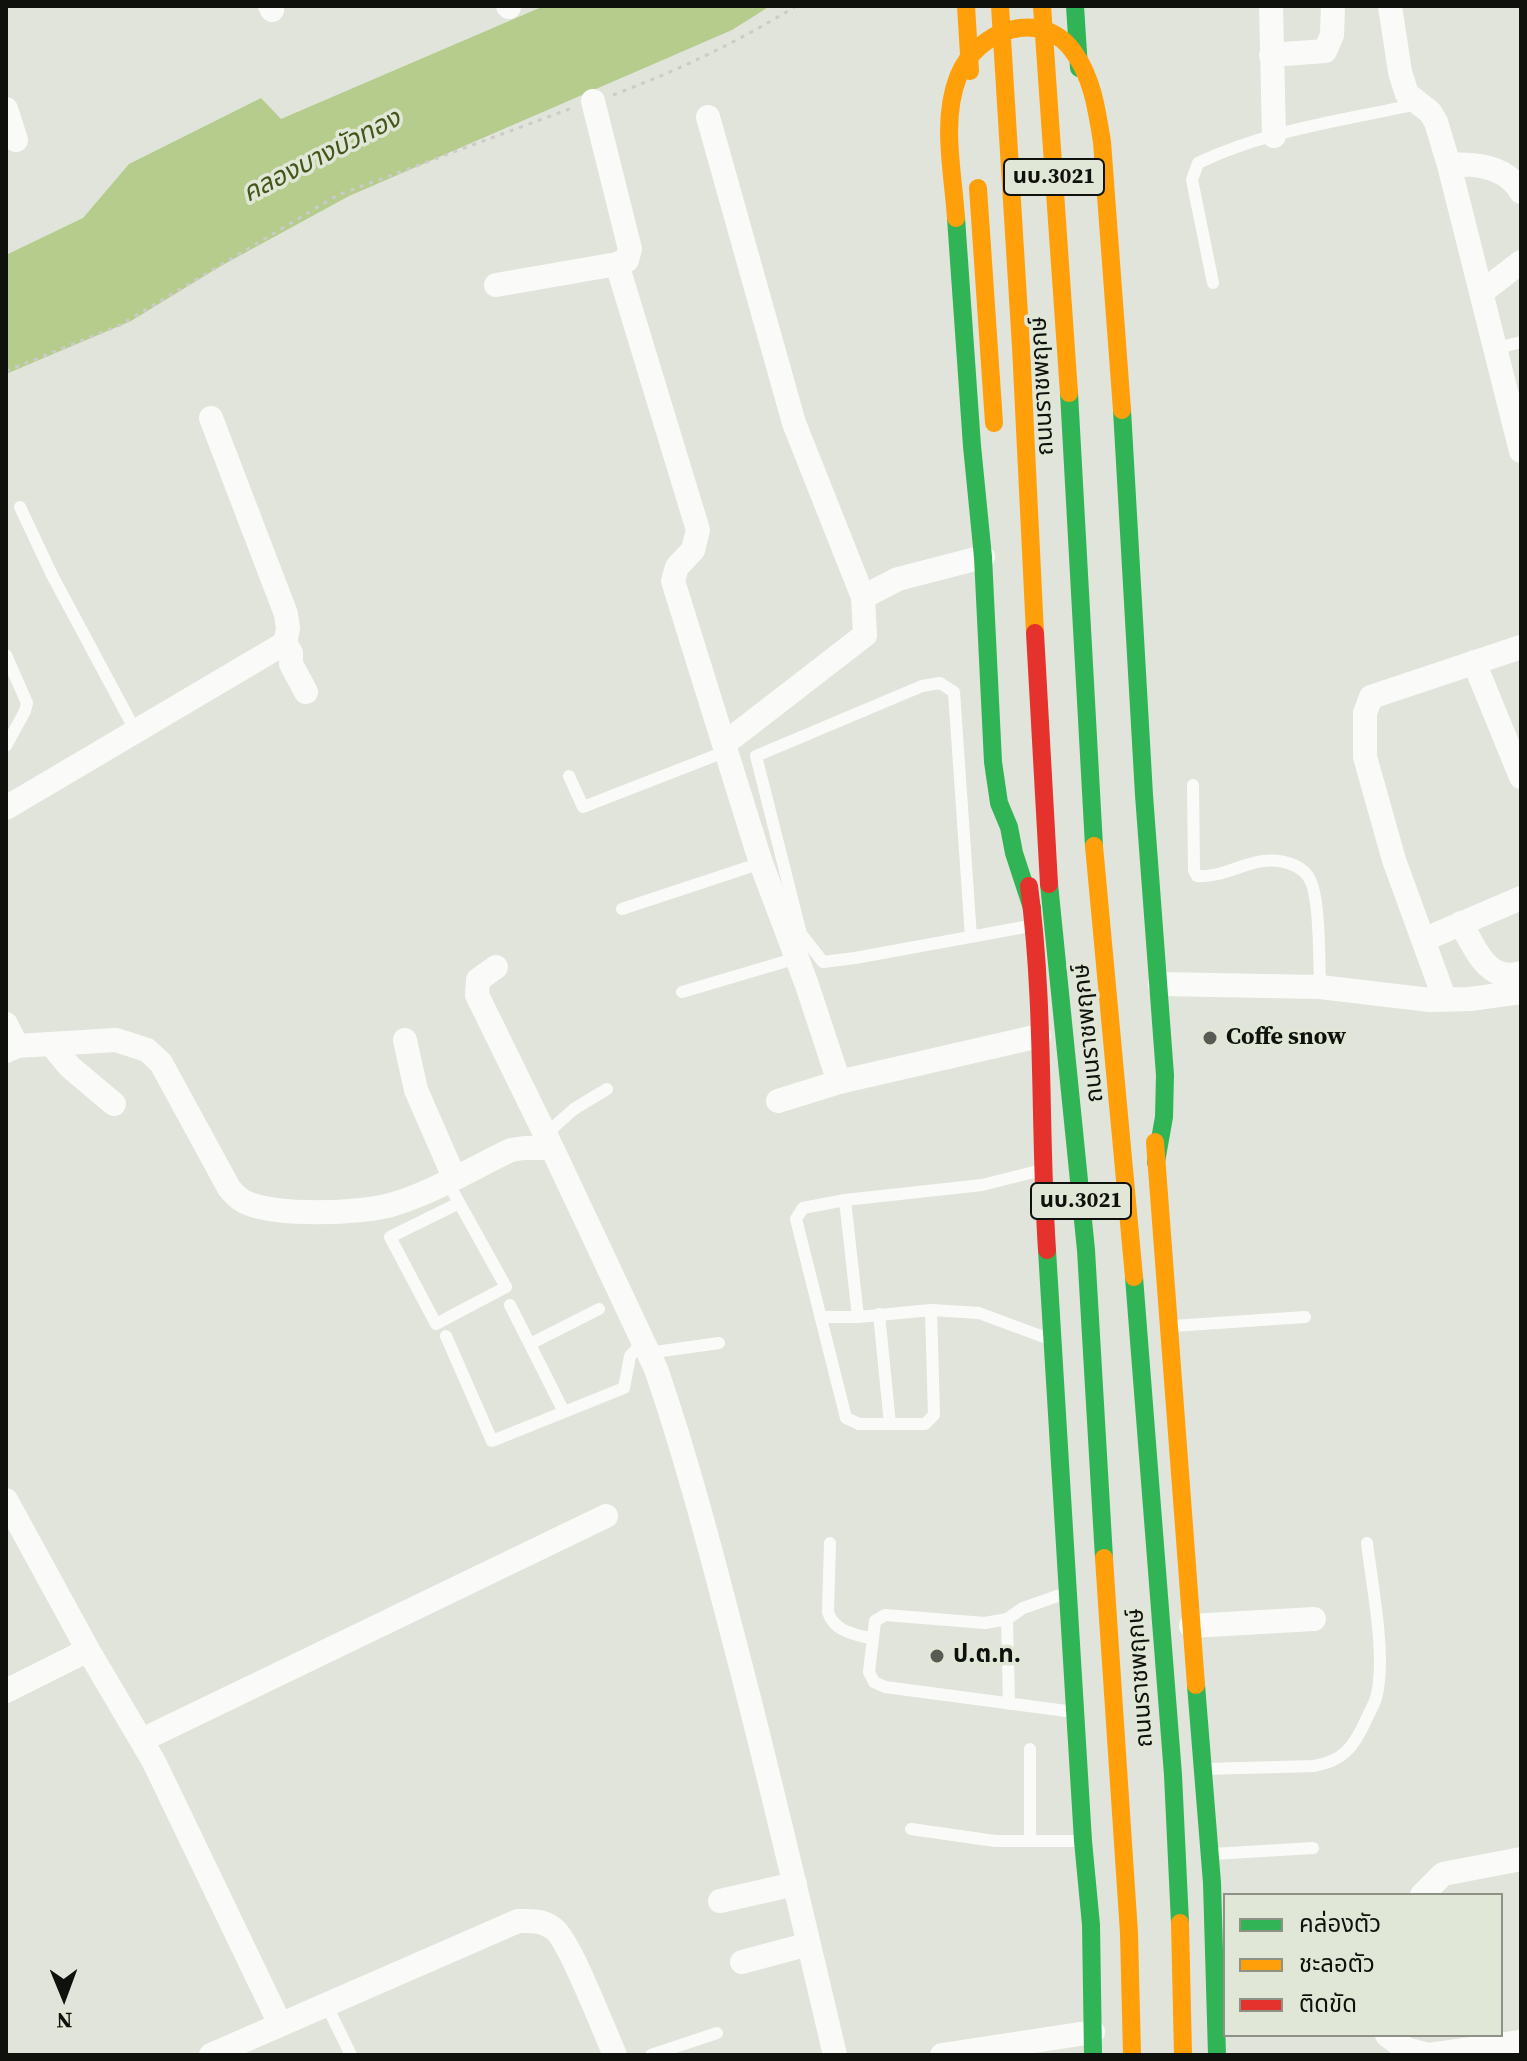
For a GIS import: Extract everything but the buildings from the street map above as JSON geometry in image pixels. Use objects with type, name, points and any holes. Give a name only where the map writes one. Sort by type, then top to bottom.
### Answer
[{"type":"main road","points":[[966,6],[971,98]]},
{"type":"main road","name":"ถนนราชพฤกษ์","points":[[1000,6],[1021,347],[1045,850],[1086,1250],[1129,1933],[1132,2055]]},
{"type":"main road","name":"ถนนราชพฤกษ์","points":[[1042,6],[1066,347],[1092,821],[1127,1182],[1173,1775],[1182,1955],[1183,2055]]},
{"type":"main road","name":"นบ.3021","points":[[1075,6],[1084,146]]},
{"type":"main road","points":[[1005,630],[972,446],[949,111],[963,66],[991,34],[1016,25],[1035,26],[1054,34],[1071,49],[1085,69],[1102,142],[1127,475],[1144,795],[1165,1075],[1164,1117],[1156,1162]]},
{"type":"main road","name":"นบ.3021","points":[[977,176],[995,442]]},
{"type":"main road","points":[[992,554],[993,762],[999,803],[1009,827],[1033,917]]},
{"type":"main road","name":"นบ.3021","points":[[1117,645],[1208,1854],[1220,1947],[1217,2055]]},
{"type":"main road","name":"ถนนราชพฤกษ์","points":[[1013,771],[1033,917],[1042,1170],[1083,1841],[1091,1925],[1093,2044]]},
{"type":"main road","points":[[1173,1775],[1189,1595]]},
{"type":"main road","points":[[1091,1925],[1115,1704]]},
{"type":"street","points":[[1271,6],[1274,136]]},
{"type":"street","points":[[1271,55],[1325,51],[1332,35],[1333,6]]},
{"type":"street","points":[[1390,6],[1400,72],[1407,94],[1430,112],[1436,122],[1449,165],[1521,451]]},
{"type":"street","points":[[496,285],[627,260],[630,249],[593,101]]},
{"type":"street","points":[[6,109],[16,140]]},
{"type":"street","points":[[708,117],[794,423],[863,597],[865,635],[726,748]]},
{"type":"street","points":[[1449,165],[1484,167],[1501,173],[1515,181],[1521,192]]},
{"type":"street","points":[[1482,292],[1521,262]]},
{"type":"street","points":[[617,264],[698,530],[693,550],[677,567],[673,581],[761,863],[839,1082]]},
{"type":"street","points":[[211,418],[286,614],[288,629],[285,643],[291,653],[291,664],[306,692]]},
{"type":"street","points":[[863,597],[898,579],[992,554]]},
{"type":"street","points":[[6,808],[285,643]]},
{"type":"street","points":[[1445,1000],[1394,860],[1365,757],[1365,713],[1371,697],[1521,647]]},
{"type":"street","points":[[1474,662],[1521,777]]},
{"type":"street","points":[[1423,940],[1521,898]]},
{"type":"street","points":[[1461,923],[1482,962],[1497,973],[1510,976],[1521,973]]},
{"type":"street","points":[[496,967],[478,980],[477,995],[646,1347],[667,1400],[710,1548],[835,2055]]},
{"type":"street","points":[[1160,984],[1320,987],[1445,1000],[1521,992]]},
{"type":"street","points":[[6,1024],[12,1049],[116,1040],[147,1050],[161,1063],[229,1188],[241,1201],[258,1207],[288,1211],[368,1210],[393,1205],[511,1150],[549,1141]]},
{"type":"street","points":[[778,1101],[839,1082],[1039,1036]]},
{"type":"street","points":[[405,1040],[416,1090],[451,1179]]},
{"type":"street","points":[[51,1044],[70,1067],[114,1104]]},
{"type":"street","points":[[6,1500],[88,1650],[142,1740],[280,2024]]},
{"type":"street","points":[[142,1740],[606,1516]]},
{"type":"street","points":[[1191,1626],[1314,1619]]},
{"type":"street","points":[[6,1691],[88,1650]]},
{"type":"street","points":[[1424,1893],[1443,1874],[1521,1859]]},
{"type":"street","points":[[720,1901],[795,1884]]},
{"type":"street","points":[[211,2055],[518,1921],[540,1920],[557,1931],[568,1948],[615,2055]]},
{"type":"street","points":[[742,1962],[809,1944]]},
{"type":"street","points":[[1390,2043],[1429,2055],[1521,2042]]},
{"type":"street","points":[[942,2055],[1093,2044]]},
{"type":"lane","points":[[1213,283],[1192,180],[1198,163],[1274,136],[1418,104]]},
{"type":"lane","points":[[1494,349],[1521,342]]},
{"type":"lane","points":[[20,507],[52,575],[135,730]]},
{"type":"lane","points":[[6,655],[27,703],[6,746]]},
{"type":"lane","points":[[971,937],[954,692],[940,683],[922,686],[756,756],[801,934],[823,962],[971,937],[1033,917]]},
{"type":"lane","points":[[569,776],[583,807],[726,748]]},
{"type":"lane","points":[[1193,785],[1194,870],[1197,876],[1264,861],[1290,863],[1302,870],[1311,881],[1320,987]]},
{"type":"lane","points":[[622,909],[761,863]]},
{"type":"lane","points":[[682,992],[797,958]]},
{"type":"lane","points":[[549,1141],[574,1109],[607,1089]]},
{"type":"lane","points":[[931,1310],[934,1415],[925,1424],[859,1424],[846,1418],[796,1219],[803,1208],[845,1200],[982,1185],[1042,1170]]},
{"type":"lane","points":[[451,1179],[459,1203],[506,1287],[436,1324],[390,1237],[459,1203]]},
{"type":"lane","points":[[845,1200],[858,1317]]},
{"type":"lane","points":[[510,1305],[564,1412]]},
{"type":"lane","points":[[530,1344],[599,1309]]},
{"type":"lane","points":[[821,1317],[931,1310],[979,1313],[1052,1340]]},
{"type":"lane","points":[[879,1314],[890,1424]]},
{"type":"lane","points":[[1170,1326],[1305,1317]]},
{"type":"lane","points":[[446,1336],[492,1441],[624,1388],[630,1356],[646,1347],[719,1343]]},
{"type":"lane","points":[[830,1543],[828,1612],[831,1621],[837,1628],[873,1639]]},
{"type":"lane","points":[[1202,1769],[1329,1764],[1343,1757],[1357,1741],[1376,1697],[1380,1665],[1367,1543]]},
{"type":"lane","points":[[1068,1592],[1023,1608],[1007,1619],[985,1623],[885,1615],[875,1621],[869,1672],[874,1682],[885,1687],[1077,1713]]},
{"type":"lane","points":[[1007,1619],[1009,1704]]},
{"type":"lane","points":[[1030,1749],[1030,1841]]},
{"type":"lane","points":[[911,1829],[995,1841],[1083,1841]]},
{"type":"lane","points":[[1208,1854],[1313,1848]]},
{"type":"lane","points":[[326,2004],[351,2055]]},
{"type":"lane","points":[[651,2055],[717,2033]]},
{"type":"path","points":[[6,371],[120,325],[338,195],[685,67],[746,37],[796,6]]},
{"type":"water","name":"คลองบางบัวทอง","points":[[544,6],[770,6],[732,30],[349,196],[219,267],[131,321],[6,374],[6,255],[83,218],[129,164],[261,98],[281,119]]},
{"type":"traffic: fast","points":[[1075,6],[1079,68]]},
{"type":"traffic: fast","points":[[956,218],[983,557],[993,762],[999,803],[1032,908]]},
{"type":"traffic: fast","points":[[1069,393],[1094,846]]},
{"type":"traffic: fast","points":[[1122,410],[1144,795],[1165,1075],[1164,1117],[1156,1162]]},
{"type":"traffic: fast","points":[[1049,884],[1086,1250],[1104,1558]]},
{"type":"traffic: fast","points":[[1047,1250],[1083,1841],[1091,1925],[1093,2055]]},
{"type":"traffic: fast","points":[[1134,1277],[1173,1775],[1180,1923]]},
{"type":"traffic: fast","points":[[1196,1685],[1212,1883],[1217,2055]]},
{"type":"traffic: slow","points":[[966,6],[970,71]]},
{"type":"traffic: slow","points":[[1000,6],[1035,633]]},
{"type":"traffic: slow","points":[[1042,6],[1069,393]]},
{"type":"traffic: slow","points":[[956,218],[950,111],[958,77],[967,60],[980,46],[1012,30],[1029,28],[1046,31],[1062,39],[1086,74],[1102,142],[1122,410]]},
{"type":"traffic: slow","points":[[978,188],[994,423]]},
{"type":"traffic: slow","points":[[1094,846],[1134,1277]]},
{"type":"traffic: slow","points":[[1155,1142],[1196,1685]]},
{"type":"traffic: slow","points":[[1104,1558],[1129,1933],[1132,2055]]},
{"type":"traffic: slow","points":[[1180,1923],[1183,2055]]},
{"type":"traffic: jam","points":[[1035,633],[1049,884]]},
{"type":"traffic: jam","points":[[1029,886],[1040,1022],[1047,1250]]},
{"type":"place","name":"Coffe snow","points":[[1210,1038]]},
{"type":"place","name":"ป.ต.ท.","points":[[937,1656]]}]
